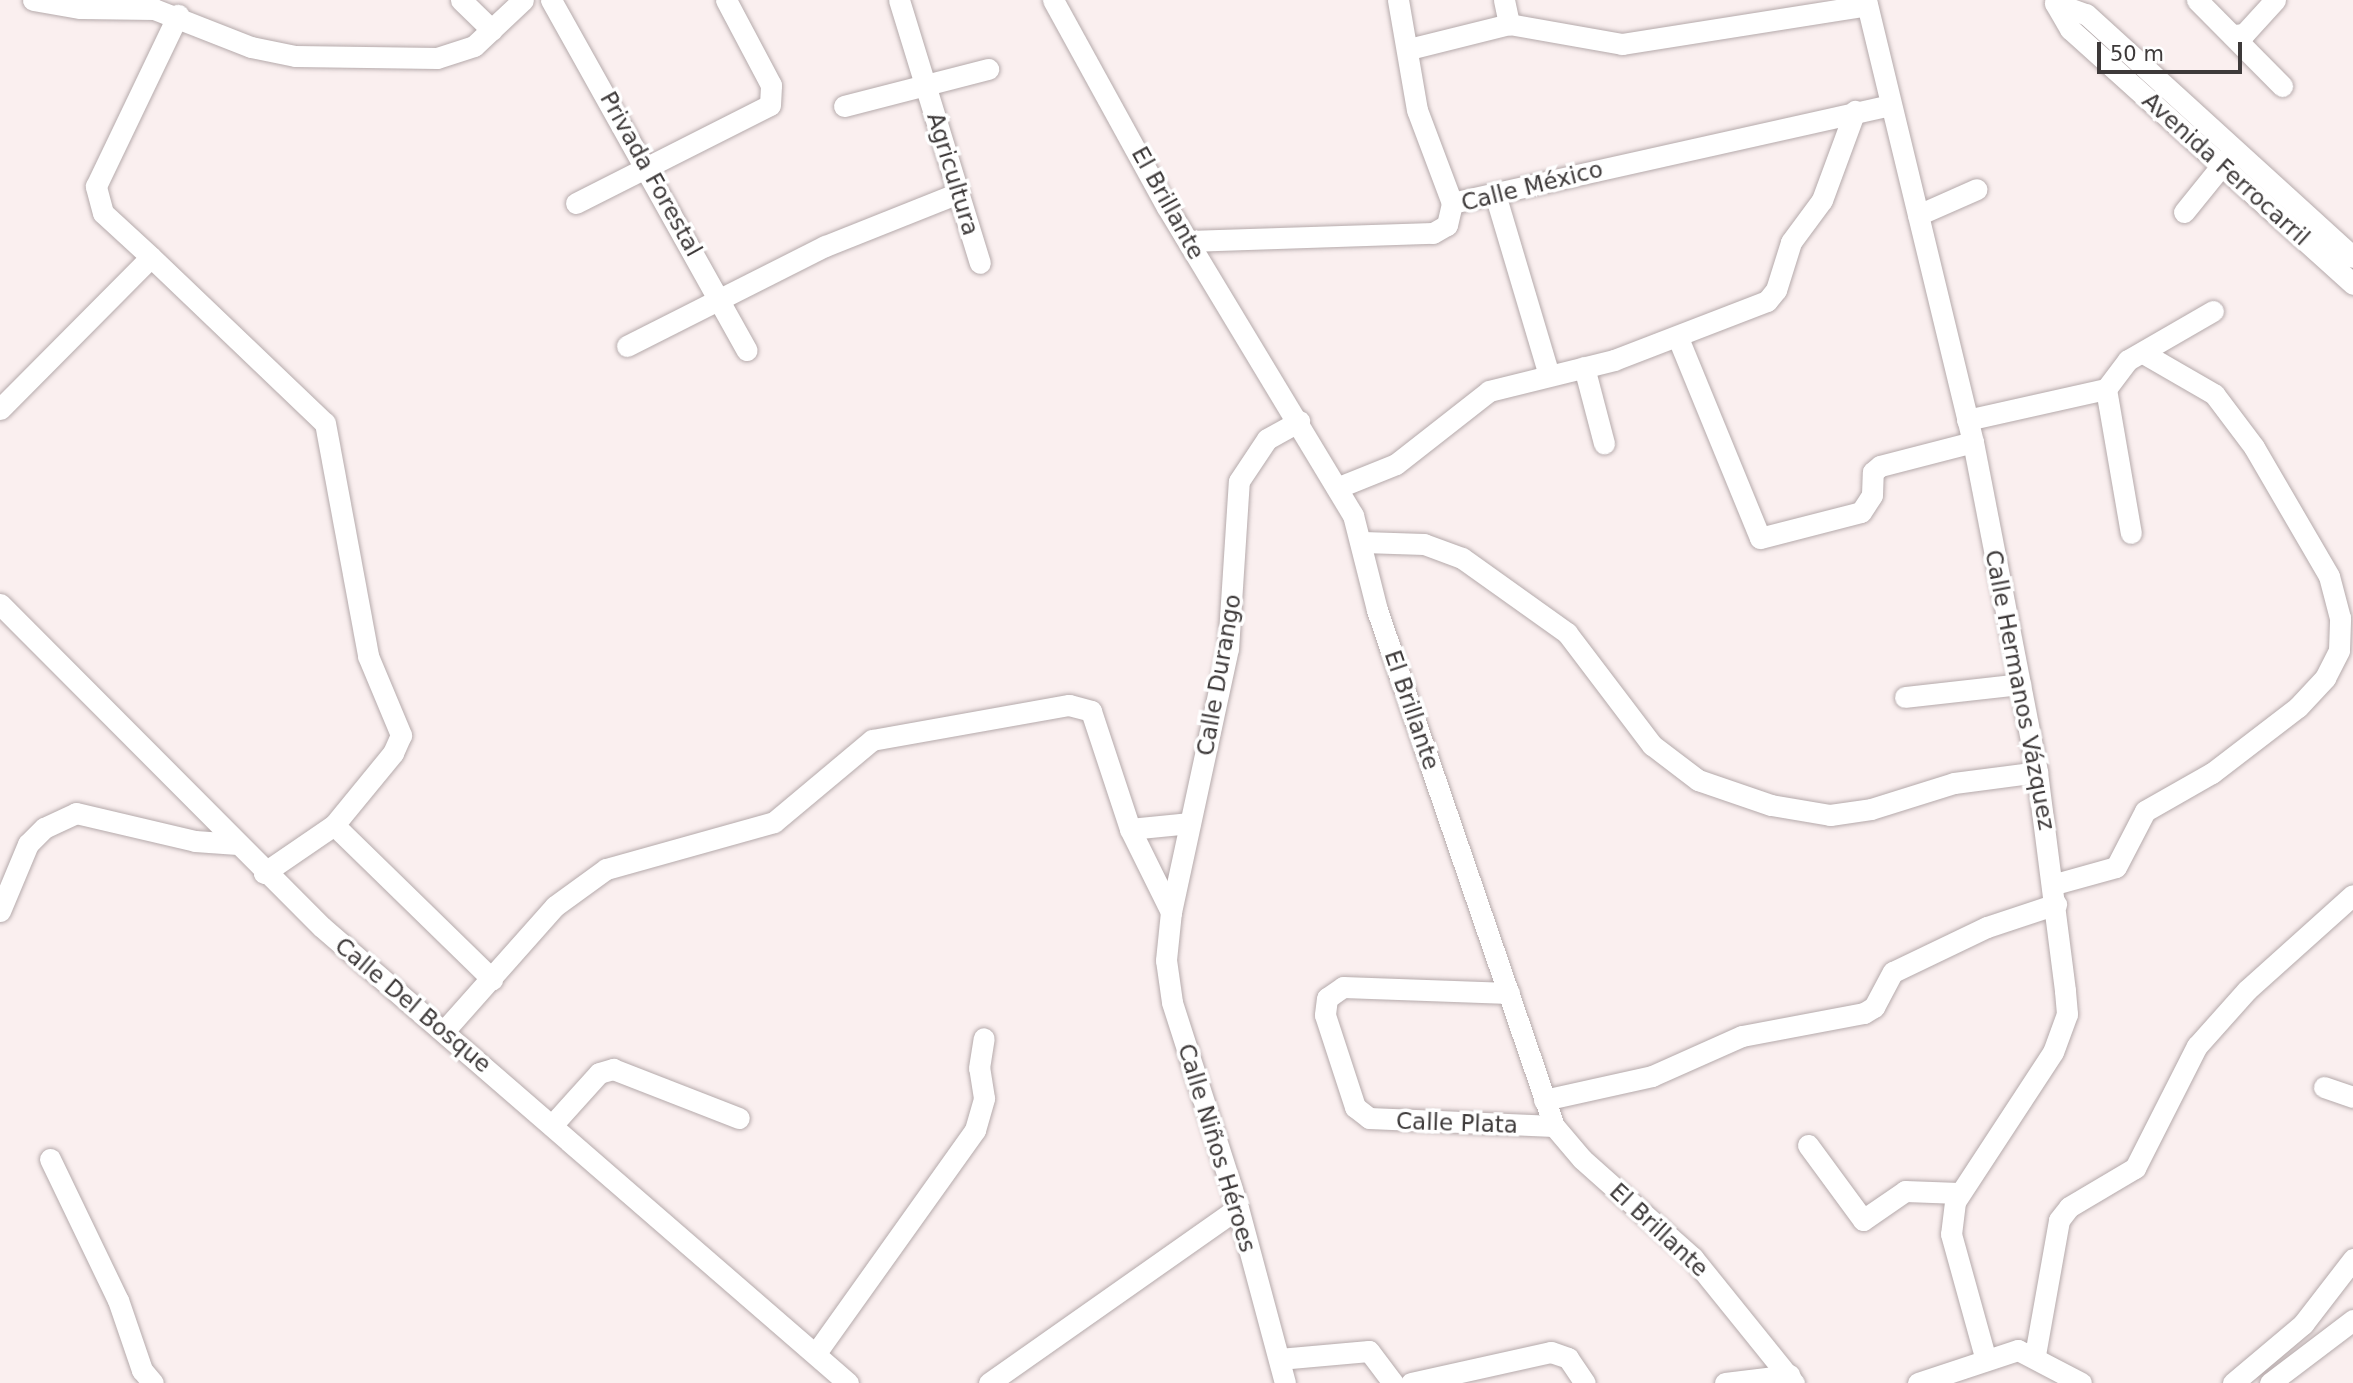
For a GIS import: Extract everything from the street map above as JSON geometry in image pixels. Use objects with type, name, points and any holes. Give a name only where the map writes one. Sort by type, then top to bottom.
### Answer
[{"type":"street","points":[[33,0],[178,15],[251,47],[295,56],[437,58],[474,46],[523,0]]},
{"type":"street","points":[[461,0],[492,30]]},
{"type":"street","name":"Privada Forestal","points":[[551,0],[648,167],[747,350]]},
{"type":"street","points":[[576,203],[770,105],[771,85],[726,0]]},
{"type":"street","name":"Agricultura","points":[[899,0],[980,263]]},
{"type":"street","points":[[1398,0],[1409,49],[1417,110],[1452,203]]},
{"type":"street","points":[[1504,0],[1509,24]]},
{"type":"street","points":[[2197,0],[2235,35],[2240,47],[2283,86]]},
{"type":"street","points":[[2235,35],[2244,34],[2275,0]]},
{"type":"street","name":"El Brillante","points":[[1056,2],[1188,241],[1339,487],[1363,542],[1377,610],[1554,1126],[1582,1159],[1693,1258],[1792,1379]]},
{"type":"street","points":[[1409,49],[1509,24],[1622,44],[1866,3]]},
{"type":"street","name":"Calle Hermanos Vázquez","points":[[1866,3],[1973,442],[2037,772],[2055,894],[2067,1014],[2063,1031],[1959,1193],[1951,1234],[1985,1357]]},
{"type":"street","name":"Avenida Ferrocarril","points":[[2353,257],[2228,158],[2070,29],[2055,3],[2086,14],[2228,158],[2353,284]]},
{"type":"street","points":[[178,15],[96,186],[103,213],[317,412],[330,435],[368,656],[401,735],[393,753],[334,825],[264,873]]},
{"type":"street","points":[[844,106],[988,69]]},
{"type":"street","name":"Calle México","points":[[1188,241],[1433,233],[1453,216],[1452,203],[1889,105]]},
{"type":"street","points":[[1339,487],[1418,449],[1489,391],[1584,367],[1678,338],[1753,308],[1776,290],[1791,242],[1822,200],[1855,111]]},
{"type":"street","points":[[2184,212],[2228,158]]},
{"type":"street","points":[[1918,215],[1977,189]]},
{"type":"street","points":[[627,346],[719,297],[880,222],[958,193]]},
{"type":"street","points":[[1495,194],[1549,375]]},
{"type":"street","points":[[0,409],[151,257]]},
{"type":"street","points":[[2131,533],[2106,389],[2118,369],[2213,311]]},
{"type":"street","points":[[1678,338],[1760,538],[1861,512],[1880,466],[1973,442]]},
{"type":"street","points":[[1544,1100],[1652,1076],[1742,1036],[1864,1013],[1874,1007],[1894,972],[2116,867],[2145,811],[2212,773],[2298,707],[2325,678],[2339,650],[2340,618],[2329,576],[2242,428],[2214,394],[2143,353]]},
{"type":"street","points":[[1584,367],[1604,443]]},
{"type":"street","points":[[1967,419],[2106,389]]},
{"type":"street","name":"Calle Durango","points":[[1171,912],[1228,649],[1239,481],[1267,439],[1299,421]]},
{"type":"street","points":[[1363,542],[1424,544],[1462,558],[1567,634],[1652,745],[1698,780],[1771,804],[1840,815],[1954,783],[2037,772]]},
{"type":"street","name":"Calle Del Bosque","points":[[0,604],[264,873],[444,1031],[554,1123],[848,1383]]},
{"type":"street","points":[[1905,697],[2020,684]]},
{"type":"street","points":[[444,1031],[555,906],[588,878],[774,822],[853,752],[895,733],[1080,705],[1098,726],[1130,829],[1171,912]]},
{"type":"street","points":[[0,911],[16,866],[44,828],[76,813],[195,842],[234,844]]},
{"type":"street","points":[[1130,829],[1190,823]]},
{"type":"street","points":[[334,825],[492,979]]},
{"type":"street","points":[[0,851],[16,866]]},
{"type":"street","points":[[2035,1354],[2056,1229],[2069,1207],[2135,1168],[2197,1046],[2247,990],[2353,895]]},
{"type":"street","name":"Calle Niños Héroes","points":[[1171,912],[1166,960],[1172,1002],[1238,1208],[1285,1383]]},
{"type":"street","name":"Calle Plata","points":[[1509,993],[1343,987],[1326,998],[1325,1015],[1360,1114],[1378,1120],[1554,1126]]},
{"type":"street","points":[[816,1353],[975,1130],[984,1098],[979,1068],[984,1038]]},
{"type":"street","points":[[554,1123],[599,1073],[613,1069],[739,1118]]},
{"type":"street","points":[[2324,1087],[2353,1097]]},
{"type":"street","points":[[1808,1145],[1863,1220],[1905,1191],[1959,1193]]},
{"type":"street","points":[[50,1159],[113,1287],[142,1370],[153,1383]]},
{"type":"street","points":[[989,1383],[1238,1208]]},
{"type":"street","points":[[2232,1383],[2303,1324],[2353,1259]]},
{"type":"street","points":[[2270,1383],[2353,1320]]},
{"type":"street","points":[[1917,1383],[1985,1357],[2018,1350],[2035,1354],[2081,1383]]},
{"type":"street","points":[[1279,1359],[1369,1351],[1393,1383]]},
{"type":"street","points":[[1411,1383],[1550,1352],[1567,1358],[1585,1383]]},
{"type":"street","points":[[1725,1383],[1792,1379]]}]
